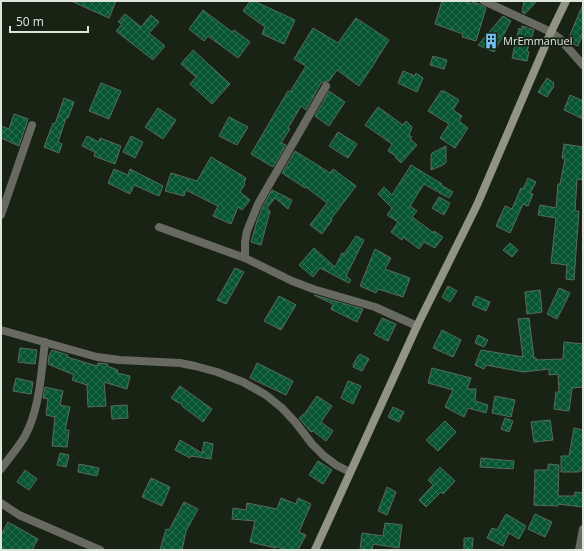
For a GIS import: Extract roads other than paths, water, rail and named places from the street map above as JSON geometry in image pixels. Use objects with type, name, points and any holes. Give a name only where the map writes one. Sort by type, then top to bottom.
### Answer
[{"type":"main road","points":[[315,550],[417,326],[477,205],[551,32],[566,1]]},
{"type":"street","points":[[484,1],[551,32],[560,39],[583,65]]},
{"type":"street","points":[[245,258],[247,231],[258,204],[326,86]]},
{"type":"street","points":[[1,215],[32,125]]},
{"type":"street","points":[[159,227],[245,258],[292,281],[313,289],[375,307],[417,326]]},
{"type":"street","points":[[1,330],[97,356],[195,366],[217,372],[243,382],[266,395],[282,408],[324,456],[336,465],[350,472]]},
{"type":"street","points":[[1,469],[25,436],[33,418],[39,393],[45,342]]},
{"type":"street","points":[[1,503],[20,515],[100,550]]},
{"type":"street","points":[[578,550],[583,529]]},
{"type":"place","name":"MrEmmanuel","points":[[491,41]]}]
